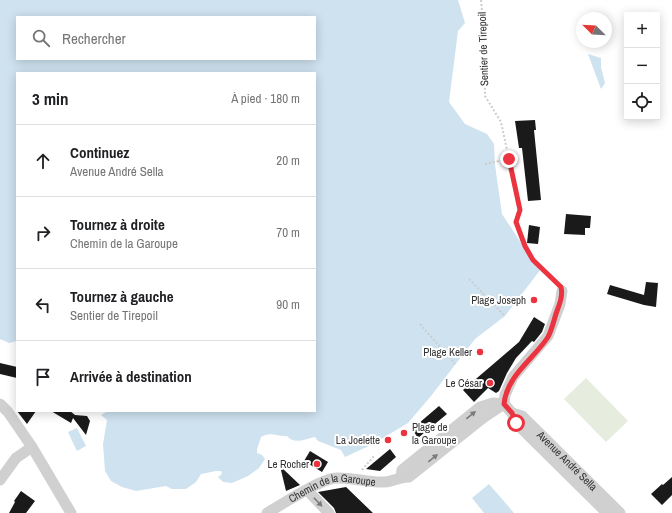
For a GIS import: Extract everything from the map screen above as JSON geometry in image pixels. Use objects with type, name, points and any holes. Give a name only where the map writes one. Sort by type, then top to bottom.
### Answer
[{"type":"street","points":[[504,404],[505,395],[513,377],[548,336],[560,304],[562,291]]},
{"type":"street","name":"Chemin de la Garoupe","points":[[267,513],[320,483],[335,478],[385,482],[401,477],[402,470],[480,407],[493,403],[504,404]]},
{"type":"street","points":[[0,404],[8,412],[32,447],[70,513]]},
{"type":"street","name":"Avenue André Sella","points":[[504,404],[512,413],[516,423],[607,513]]},
{"type":"street","name":"Avenue André Sella","points":[[512,413],[522,416],[620,513]]},
{"type":"street","points":[[0,480],[16,458],[32,447]]},
{"type":"street","points":[[307,490],[329,513]]},
{"type":"path","name":"Sentier de Tirepoil","points":[[481,0],[484,32],[485,96],[501,122],[520,210],[516,222],[525,246],[533,260],[561,287],[562,291]]},
{"type":"path","points":[[484,164],[509,159]]},
{"type":"path","points":[[469,279],[505,316]]},
{"type":"path","points":[[420,324],[455,364]]},
{"type":"shaded area","points":[[586,378],[628,421],[606,442],[564,399]]},
{"type":"water","points":[[0,0],[458,0],[465,23],[458,31],[449,102],[465,124],[487,134],[494,144],[495,165],[502,214],[533,261],[541,269],[505,316],[475,339],[408,423],[373,444],[345,457],[341,450],[318,441],[315,437],[297,441],[290,439],[287,436],[271,434],[265,435],[261,437],[257,449],[257,453],[262,455],[265,459],[259,468],[248,476],[232,483],[223,482],[218,477],[222,474],[221,471],[216,471],[201,474],[196,482],[186,489],[172,489],[166,486],[136,491],[122,487],[111,481],[105,471],[103,444],[107,420],[101,415],[106,412],[316,412],[316,72],[16,72],[16,341],[9,343],[0,339]]},
{"type":"water","points":[[588,54],[601,58],[601,67],[605,83],[601,89]]},
{"type":"water","points":[[77,428],[86,446],[77,451],[68,432]]},
{"type":"water","points":[[489,484],[514,513],[484,513],[472,498]]},
{"type":"building","points":[[535,120],[536,130],[534,130],[541,200],[528,201],[522,148],[519,148],[515,121]]},
{"type":"building","points":[[566,214],[591,216],[590,228],[585,228],[585,235],[564,234]]},
{"type":"building","points":[[529,225],[540,227],[538,244],[527,243]]},
{"type":"building","points":[[646,282],[658,283],[656,307],[607,294],[610,285],[644,295]]},
{"type":"building","points":[[534,317],[545,324],[542,332],[534,342],[532,341],[516,358],[499,391],[496,393],[488,388],[474,402],[463,390],[519,342]]},
{"type":"building","points":[[0,363],[16,367],[16,378],[0,374]]},
{"type":"building","points":[[439,406],[447,414],[418,438],[412,429]]},
{"type":"building","points":[[18,412],[35,412],[27,424]]},
{"type":"building","points":[[53,412],[71,412],[75,415],[87,416],[90,421],[86,435],[73,418],[71,423]]},
{"type":"building","points":[[390,449],[396,457],[380,471],[366,469]]},
{"type":"building","points":[[310,451],[328,462],[322,472],[304,461]]},
{"type":"building","points":[[280,466],[300,485],[286,491]]},
{"type":"building","points":[[672,477],[672,495],[662,505],[651,494]]},
{"type":"building","points":[[346,487],[373,513],[336,513],[334,508],[318,492]]},
{"type":"building","points":[[21,491],[35,501],[26,513],[9,513],[15,502],[14,501]]},
{"type":"place","name":"Plage Joseph","points":[[534,300]]},
{"type":"place","name":"Plage Keller","points":[[480,352]]},
{"type":"place","name":"Le César","points":[[490,383]]},
{"type":"place","name":"Plage de la Garoupe","points":[[404,433]]},
{"type":"place","name":"La Joelette","points":[[388,440]]},
{"type":"place","name":"Le Rocher","points":[[317,464]]},
{"type":"route","points":[[509,159],[520,210],[516,222],[525,246],[533,260],[561,287],[562,291],[560,304],[548,336],[513,377],[505,395],[504,404],[512,413],[516,423]]}]
